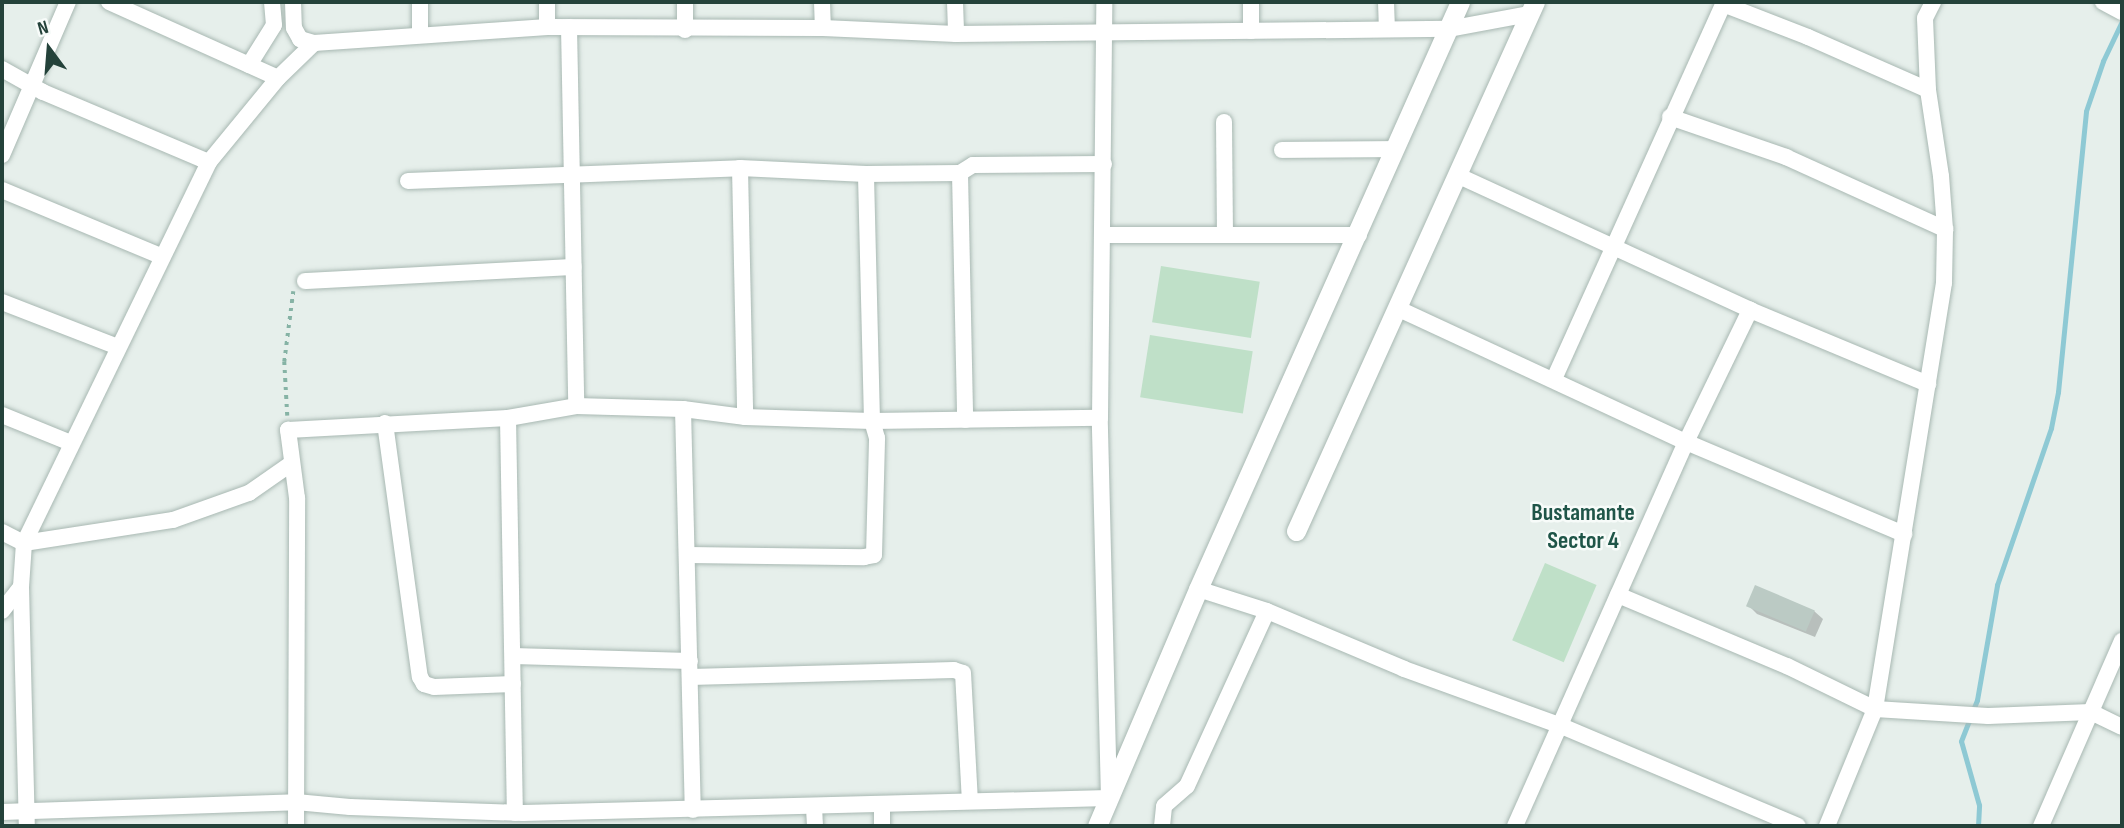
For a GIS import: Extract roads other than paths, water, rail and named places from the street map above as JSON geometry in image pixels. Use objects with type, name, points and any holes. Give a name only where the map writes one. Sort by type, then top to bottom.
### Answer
[{"type":"street","points":[[2,155],[68,2]]},
{"type":"street","points":[[109,2],[278,78]]},
{"type":"street","points":[[249,65],[274,25],[272,2]]},
{"type":"street","points":[[293,2],[294,28],[300,39],[314,43],[547,27],[685,30],[823,28],[956,34],[1449,29],[1532,8]]},
{"type":"street","points":[[420,2],[420,34]]},
{"type":"street","points":[[547,2],[547,27]]},
{"type":"street","points":[[685,2],[685,30]]},
{"type":"street","points":[[822,2],[823,28]]},
{"type":"street","points":[[956,2],[956,34]]},
{"type":"street","points":[[1104,2],[1100,418],[1109,798]]},
{"type":"street","points":[[1251,2],[1251,31]]},
{"type":"street","points":[[1387,2],[1387,28]]},
{"type":"street","points":[[1097,826],[1198,589],[1359,235],[1460,2]]},
{"type":"street","points":[[1827,826],[1875,709],[1944,282],[1945,229],[1941,176],[1928,90],[1926,18],[1933,2]]},
{"type":"street","points":[[2103,2],[2122,12]]},
{"type":"street","points":[[1554,379],[1723,3],[1928,90]]},
{"type":"street","points":[[1296,531],[1532,8]]},
{"type":"street","points":[[569,27],[576,406]]},
{"type":"street","points":[[26,818],[21,587],[24,543],[209,162],[278,78],[314,43]]},
{"type":"street","points":[[2,69],[43,92],[209,162]]},
{"type":"street","points":[[1670,117],[1786,158],[1945,229]]},
{"type":"street","points":[[1224,122],[1225,234]]},
{"type":"street","points":[[1282,150],[1395,149]]},
{"type":"street","points":[[408,181],[570,177],[740,168],[866,174],[960,173],[973,165],[1104,164]]},
{"type":"street","points":[[740,168],[745,417]]},
{"type":"street","points":[[960,173],[965,420]]},
{"type":"street","points":[[688,555],[874,555],[877,438],[872,421],[866,174]]},
{"type":"street","points":[[1457,175],[1750,310],[1928,384]]},
{"type":"street","points":[[2,190],[163,257]]},
{"type":"street","points":[[1103,235],[1359,235]]},
{"type":"street","points":[[305,281],[574,267]]},
{"type":"street","points":[[2,302],[118,347]]},
{"type":"street","points":[[1397,308],[1686,442],[1904,534]]},
{"type":"street","points":[[1515,826],[1686,442],[1750,310]]},
{"type":"street","points":[[296,826],[297,498],[288,430],[508,418],[576,406],[683,409],[745,417],[872,421],[1100,418]]},
{"type":"street","points":[[683,409],[693,810]]},
{"type":"street","points":[[2,415],[71,443]]},
{"type":"street","points":[[508,418],[513,684],[520,817]]},
{"type":"street","points":[[385,423],[420,677],[424,684],[434,687],[513,684]]},
{"type":"street","points":[[2,532],[24,543],[173,520],[249,493],[292,463]]},
{"type":"street","points":[[2,611],[21,587]]},
{"type":"street","points":[[1198,589],[1267,611],[1404,669],[1559,725],[1798,826]]},
{"type":"street","points":[[1618,595],[1787,666],[1875,709],[1988,716],[2091,712],[2122,727]]},
{"type":"street","points":[[1162,826],[1164,806],[1186,786],[1267,611]]},
{"type":"street","points":[[2041,826],[2122,641]]},
{"type":"street","points":[[513,656],[690,669],[954,670],[963,673],[970,801]]},
{"type":"street","points":[[2,812],[26,818],[296,802],[520,817],[661,818],[693,810],[1109,798]]},
{"type":"street","points":[[882,805],[882,826]]},
{"type":"street","points":[[814,807],[815,826]]},
{"type":"waterway","points":[[1978,826],[1979,805],[1961,741],[1977,700],[1997,585],[2051,428],[2058,392],[2086,111],[2103,61],[2122,21]]},
{"type":"district","name":"Bustamante Sector 4","points":[[1583,527]]}]
